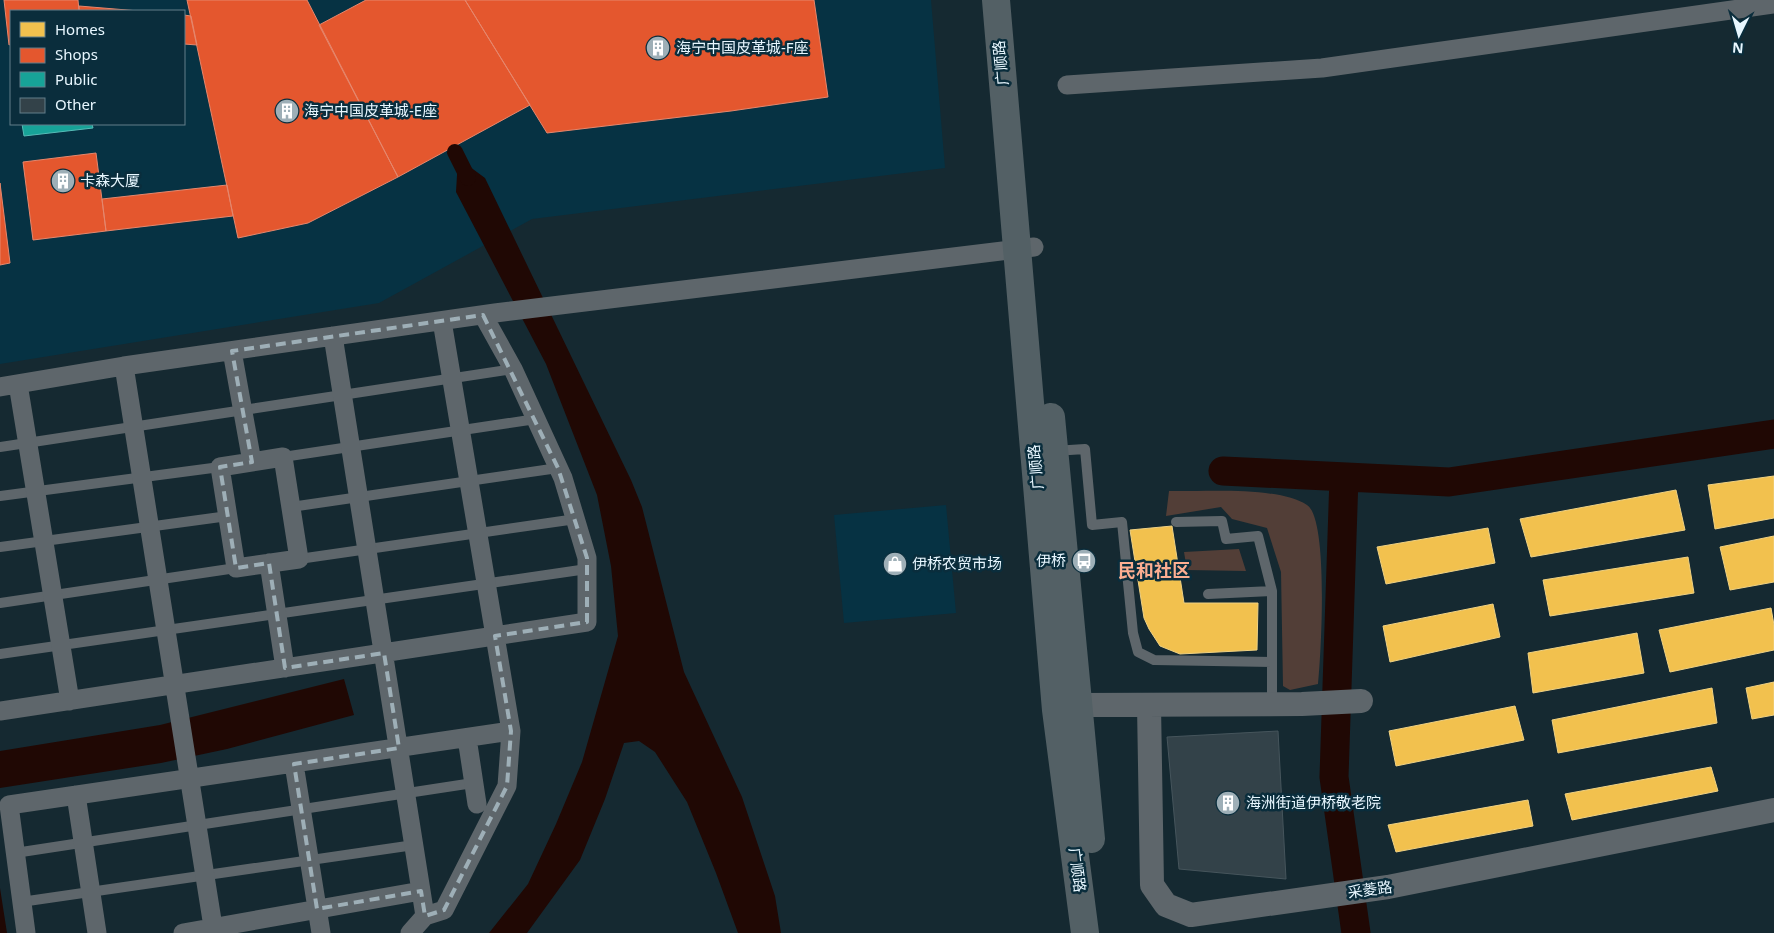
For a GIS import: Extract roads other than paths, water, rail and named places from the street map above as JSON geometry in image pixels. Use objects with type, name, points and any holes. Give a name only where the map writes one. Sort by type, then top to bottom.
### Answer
[{"type":"main road","name":"广顺路","points":[[996,0],[1026,248]]},
{"type":"main road","name":"广顺路","points":[[1011,0],[1026,248],[1044,452],[1056,710],[1092,926]]},
{"type":"main road","name":"广顺路","points":[[1044,452],[1078,705],[1092,926]]},
{"type":"street","points":[[1067,85],[1322,68],[1774,4]]},
{"type":"street","points":[[70,700],[28,443],[9,385],[124,366],[489,314],[1026,248]]},
{"type":"street","points":[[0,711],[70,700],[176,692],[285,668],[587,622],[588,558],[576,519],[558,468],[489,314]]},
{"type":"street","points":[[410,933],[425,916],[444,910],[507,786],[511,732],[442,321]]},
{"type":"street","points":[[334,336],[425,916]]},
{"type":"street","points":[[232,351],[252,462]]},
{"type":"street","points":[[124,366],[213,930]]},
{"type":"street","points":[[283,457],[299,559],[236,568],[220,467],[252,462],[283,457]]},
{"type":"street","points":[[269,563],[285,668]]},
{"type":"street","points":[[1078,705],[1361,702]]},
{"type":"street","name":"采菱路","points":[[1149,705],[1152,885],[1166,905],[1191,915],[1388,887],[1774,810]]},
{"type":"street","points":[[26,933],[9,805],[511,732]]},
{"type":"street","points":[[467,738],[476,804]]},
{"type":"street","points":[[294,764],[321,933]]},
{"type":"street","points":[[76,795],[97,933]]},
{"type":"street","points":[[183,933],[213,930],[317,909],[422,891]]},
{"type":"lane","points":[[0,447],[513,369]]},
{"type":"lane","points":[[283,457],[536,419]]},
{"type":"lane","points":[[1044,452],[1085,449],[1092,525],[1122,522],[1133,633],[1138,652],[1154,660],[1272,662]]},
{"type":"lane","points":[[0,496],[220,467]]},
{"type":"lane","points":[[291,507],[558,468]]},
{"type":"lane","points":[[0,547],[228,516]]},
{"type":"lane","points":[[299,559],[576,519]]},
{"type":"lane","points":[[1176,522],[1222,520],[1226,539],[1258,536],[1272,591],[1272,704]]},
{"type":"lane","points":[[0,603],[236,568]]},
{"type":"lane","points":[[0,654],[587,569]]},
{"type":"lane","points":[[1208,594],[1272,591]]},
{"type":"lane","points":[[15,853],[473,783]]},
{"type":"lane","points":[[21,902],[414,845]]},
{"type":"waterway","points":[[455,152],[468,178]]},
{"type":"waterway","points":[[1223,471],[1449,482],[1774,434]]},
{"type":"waterway","points":[[1344,477],[1334,777],[1356,933]]},
{"type":"place","name":"海宁中国皮革城-F座","points":[[658,48]]},
{"type":"place","name":"海宁中国皮革城-E座","points":[[287,111]]},
{"type":"place","name":"卡森大厦","points":[[63,181]]},
{"type":"place","name":"伊桥","points":[[1084,561]]},
{"type":"place","name":"伊桥农贸市场","points":[[895,564]]},
{"type":"place","name":"海洲街道伊桥敬老院","points":[[1228,803]]},
{"type":"district","name":"民和社区","points":[[1154,571]]}]
